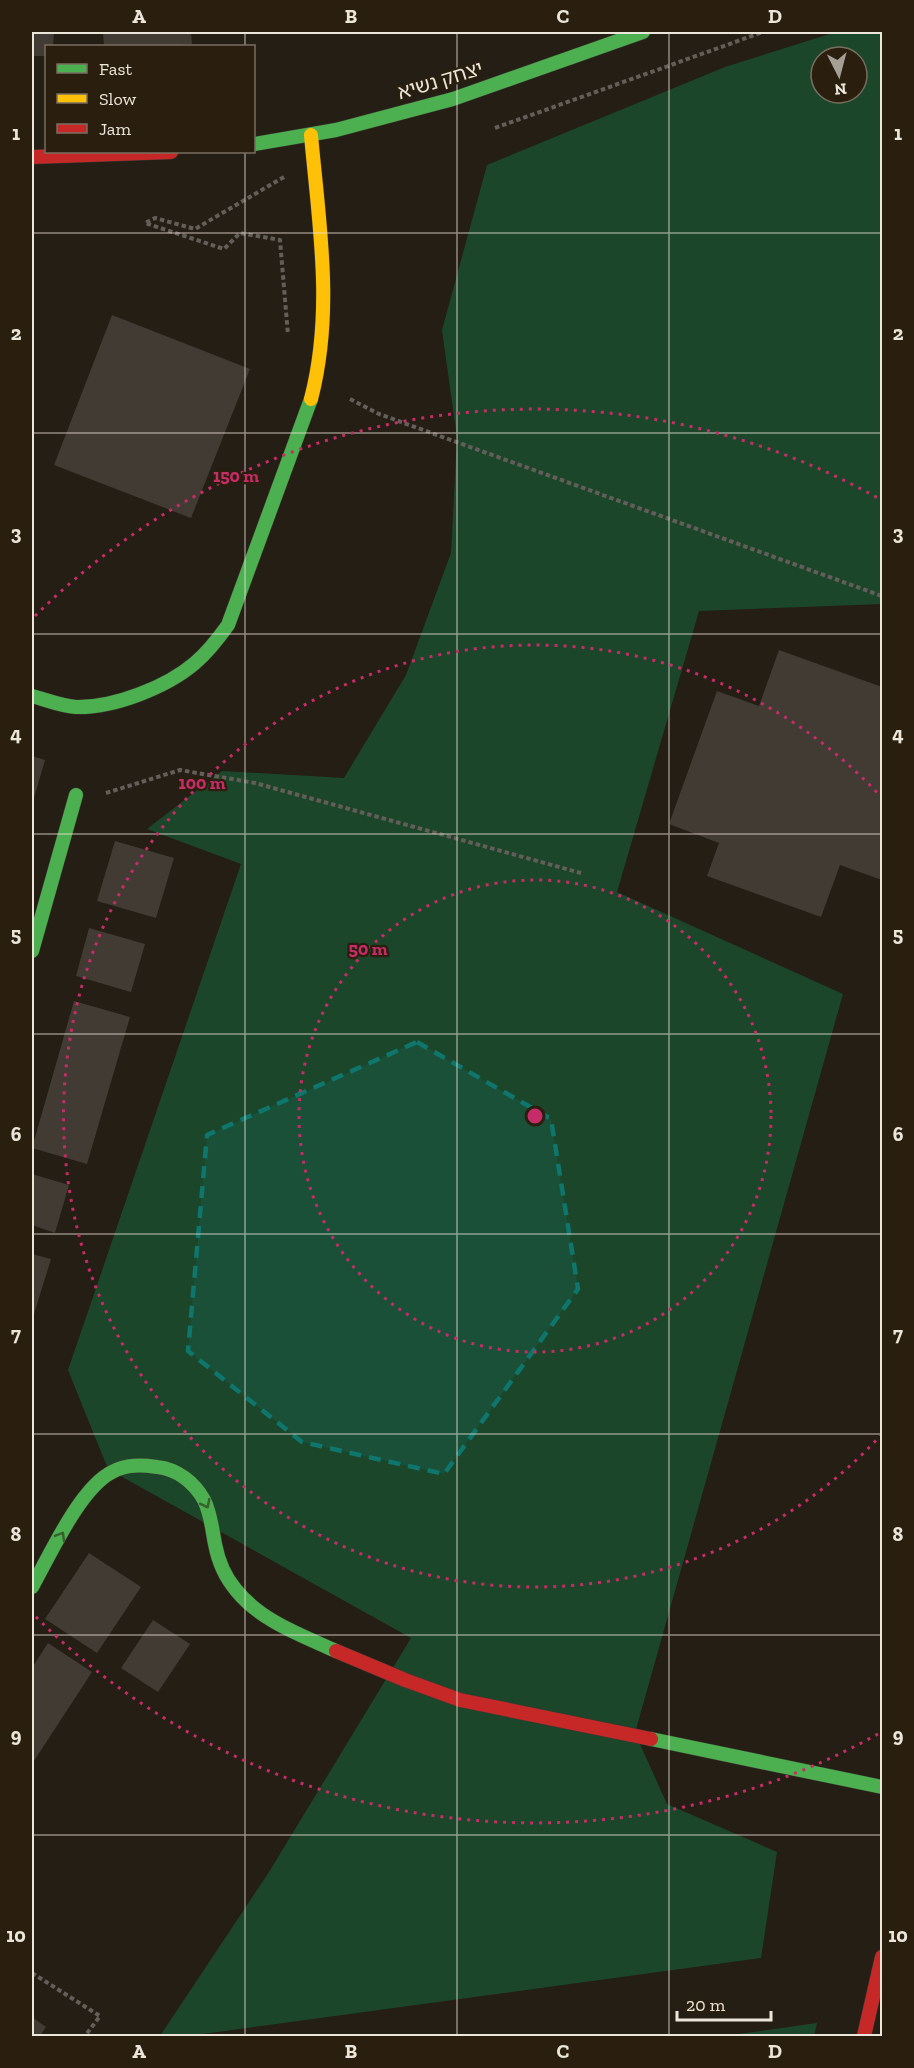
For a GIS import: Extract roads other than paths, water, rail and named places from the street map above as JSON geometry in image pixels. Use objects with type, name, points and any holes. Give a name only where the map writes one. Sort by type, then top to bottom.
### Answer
[{"type":"street","name":"יצחק נשיא","points":[[255,144],[336,130],[453,99],[638,33]]},
{"type":"street","points":[[32,696],[78,708],[104,705],[130,698],[187,670],[213,647],[228,625],[316,380],[322,343],[323,271],[311,135]]},
{"type":"street","points":[[32,158],[148,153]]},
{"type":"street","points":[[32,951],[76,795]]},
{"type":"street","points":[[32,1587],[86,1493],[104,1476],[120,1467],[142,1464],[164,1468],[181,1475],[195,1486],[211,1516],[215,1544],[228,1580],[258,1611],[281,1626],[351,1659],[460,1700],[882,1787]]},
{"type":"street","points":[[864,2037],[882,1957]]}]
